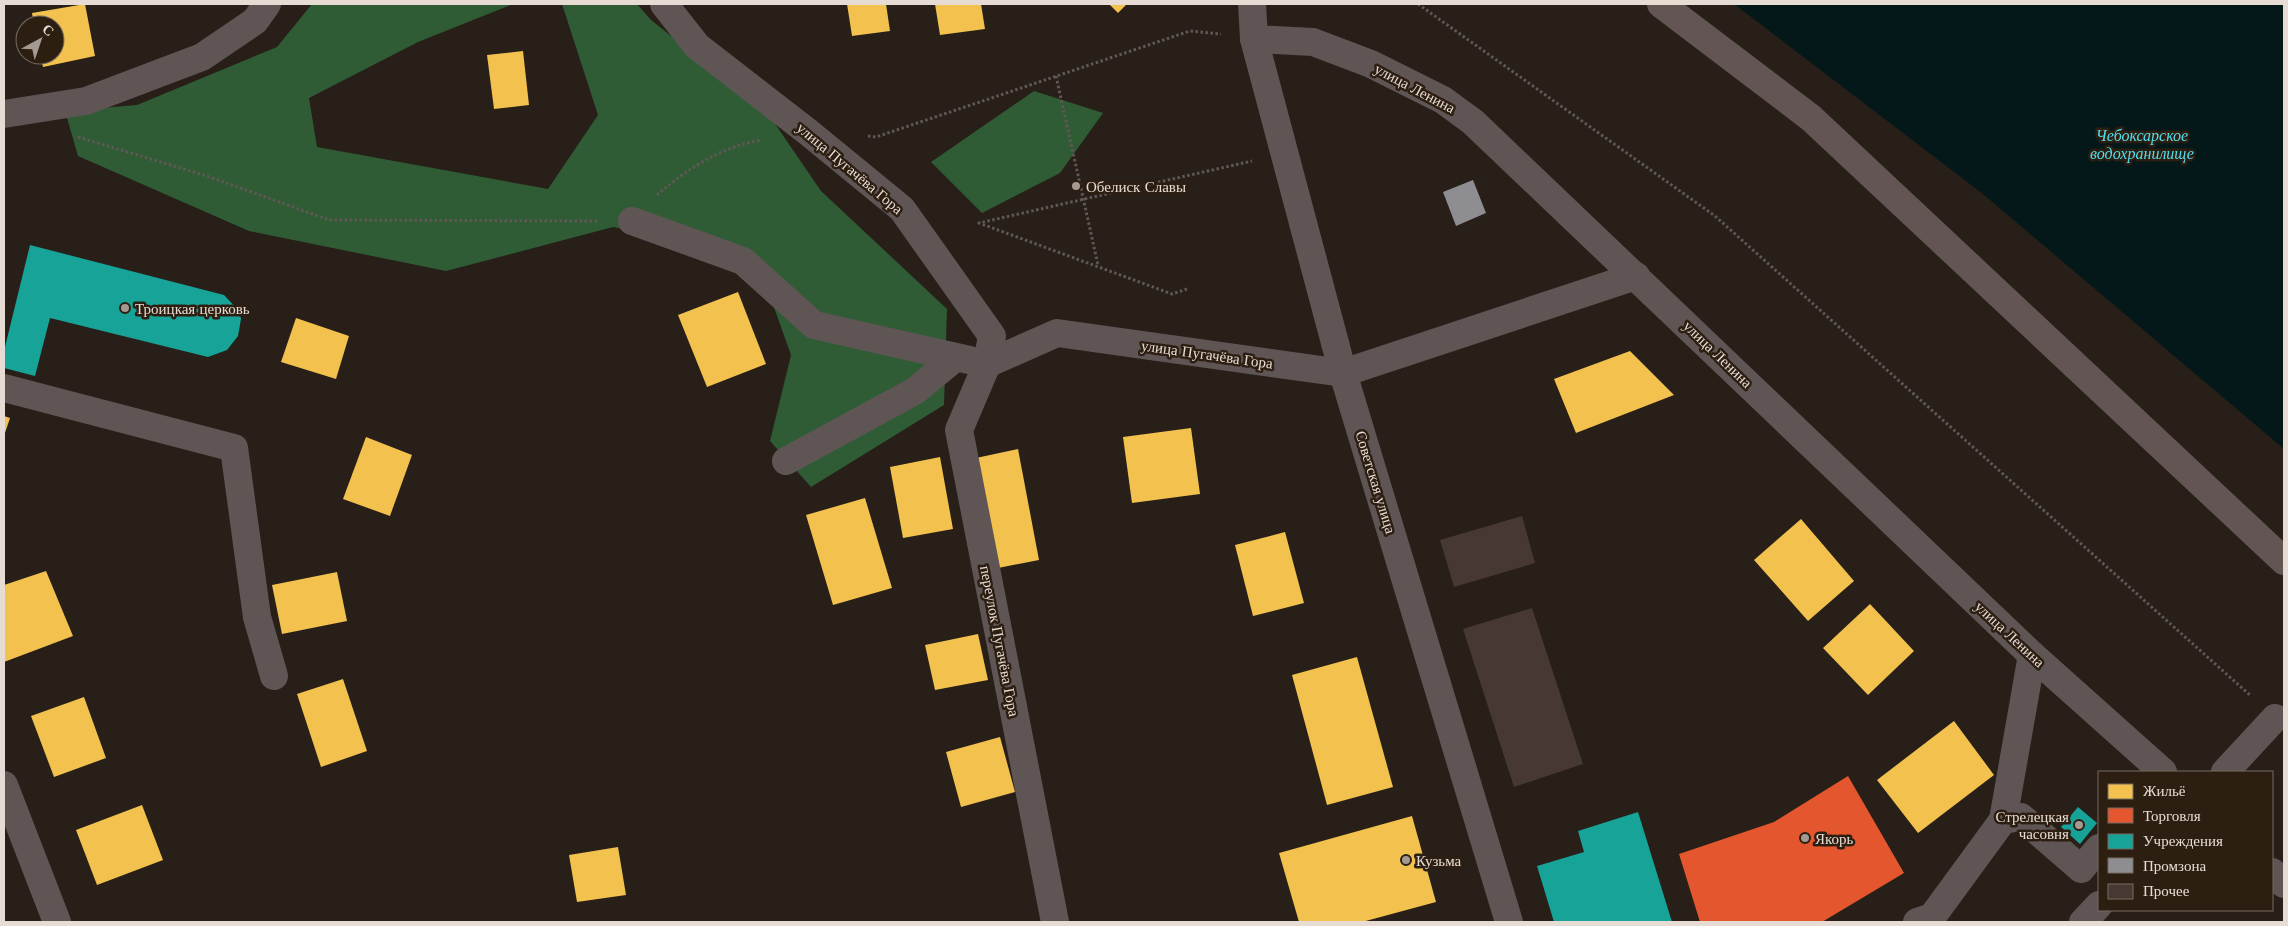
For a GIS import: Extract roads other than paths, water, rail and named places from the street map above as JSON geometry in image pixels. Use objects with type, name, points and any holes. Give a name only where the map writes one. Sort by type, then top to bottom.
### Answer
[{"type":"main road","points":[[1661,4],[1811,118],[2284,561]]},
{"type":"street","points":[[4,114],[86,101],[202,57],[255,21],[267,4]]},
{"type":"street","name":"улица Пугачёва Гора","points":[[664,4],[697,46],[808,132],[902,209],[992,336],[987,364]]},
{"type":"street","points":[[1252,4],[1254,38]]},
{"type":"street","name":"Советская улица","points":[[1254,38],[1343,372],[1509,922]]},
{"type":"street","name":"улица Ленина","points":[[1254,38],[1313,42],[1371,64],[1443,100],[1473,122],[2032,655],[2162,771]]},
{"type":"street","points":[[632,221],[743,261],[814,325],[987,364]]},
{"type":"street","points":[[1343,372],[1636,276]]},
{"type":"street","name":"улица Пугачёва Гора","points":[[987,364],[1057,334],[1343,372]]},
{"type":"street","points":[[786,460],[915,391],[956,358]]},
{"type":"street","name":"переулок Пугачёва Гора","points":[[987,364],[959,430],[1055,922]]},
{"type":"street","points":[[4,388],[234,448],[257,617],[274,676]]},
{"type":"street","points":[[1916,922],[1932,917],[2003,820],[2032,655]]},
{"type":"street","points":[[2226,771],[2275,718]]},
{"type":"street","points":[[4,785],[58,922]]},
{"type":"street","points":[[2003,820],[2021,817],[2081,869],[2098,849]]},
{"type":"street","points":[[2273,873],[2284,884]]},
{"type":"street","points":[[2083,922],[2098,906]]},
{"type":"water","name":"Чебоксарское водохранилище","points":[[1734,4],[2284,4],[2284,449],[1983,194]]},
{"type":"place","name":"Обелиск Славы","points":[[1076,186]]},
{"type":"place","name":"Троицкая церковь","points":[[125,308]]},
{"type":"place","name":"Стрелецкая часовня","points":[[2079,825]]},
{"type":"place","name":"Якорь","points":[[1805,838]]},
{"type":"place","name":"Кузьма","points":[[1406,860]]}]
